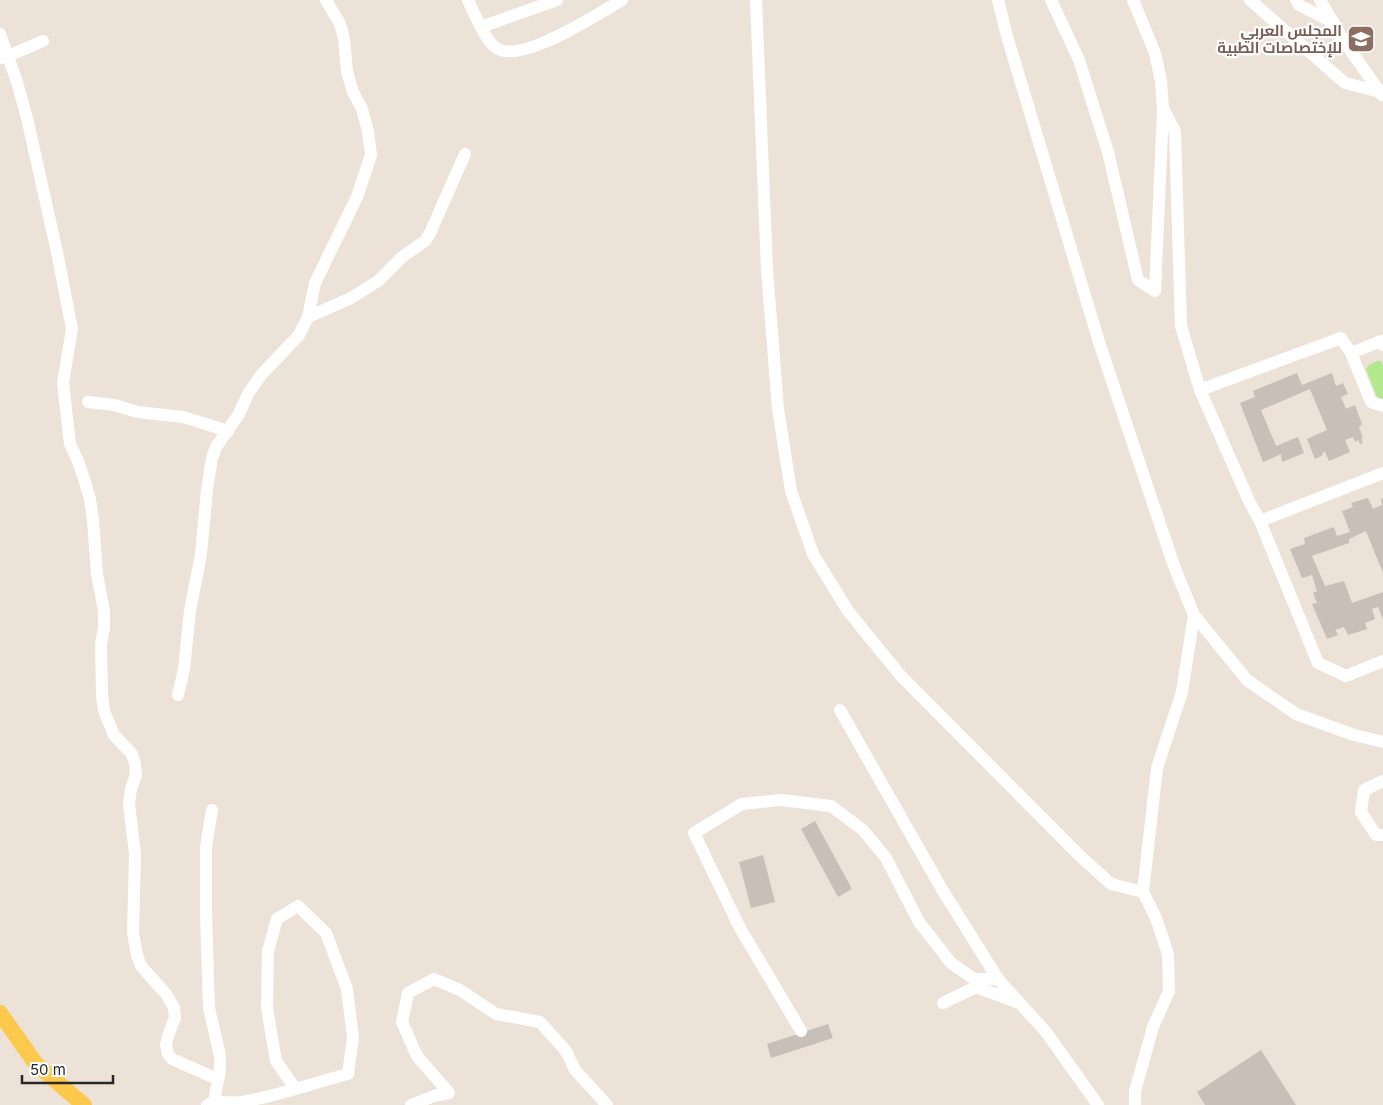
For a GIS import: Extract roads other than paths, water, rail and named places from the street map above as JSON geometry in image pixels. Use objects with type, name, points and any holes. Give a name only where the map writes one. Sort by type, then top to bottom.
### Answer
[{"type":"main road","points":[[0,1013],[36,1064],[68,1098],[84,1105]]},
{"type":"street","points":[[178,695],[184,669],[190,611],[201,554],[208,475],[212,458],[216,447],[239,414],[248,394],[261,375],[299,335],[308,317],[315,284],[357,197],[371,155],[368,131],[362,109],[353,92],[347,72],[344,38],[340,24],[326,0]]},
{"type":"street","points":[[468,0],[481,27],[495,48],[504,52],[521,50],[565,33],[622,0]]},
{"type":"street","points":[[481,27],[557,0]]},
{"type":"street","points":[[756,0],[767,270],[778,409],[791,491],[813,554],[848,611],[908,684],[1079,855],[1111,884],[1143,892]]},
{"type":"street","points":[[998,0],[1007,36],[1099,342],[1174,566],[1194,615],[1247,680],[1296,714],[1354,735],[1383,742]]},
{"type":"street","points":[[1051,0],[1079,60],[1108,152],[1138,280],[1155,291],[1163,108],[1161,81],[1155,53],[1133,0]]},
{"type":"street","points":[[1250,0],[1345,82],[1381,94]]},
{"type":"street","points":[[1296,0],[1299,5],[1334,23]]},
{"type":"street","points":[[1320,0],[1344,41],[1381,94]]},
{"type":"street","points":[[0,34],[4,57],[22,100],[57,252],[72,329],[63,383],[70,444],[85,482],[93,520],[97,574],[104,611],[104,628],[101,644],[104,711],[114,735],[132,754],[136,764],[136,775],[131,789],[129,804],[135,854],[134,933],[137,955],[140,966],[167,995],[174,1008],[175,1018],[166,1045],[168,1054],[172,1059],[217,1079]]},
{"type":"street","points":[[4,57],[43,41]]},
{"type":"street","points":[[1163,108],[1175,132],[1181,326],[1200,390],[1249,501],[1260,521],[1318,663],[1346,676],[1383,661]]},
{"type":"street","points":[[308,317],[352,298],[378,281],[402,257],[425,241],[465,154]]},
{"type":"street","points":[[1200,390],[1341,338],[1351,353],[1371,402],[1383,406]]},
{"type":"street","points":[[1351,353],[1381,341],[1383,345]]},
{"type":"street","points":[[88,402],[114,405],[138,412],[183,418],[228,430]]},
{"type":"street","points":[[1260,521],[1383,473]]},
{"type":"street","points":[[1134,1105],[1135,1091],[1153,1027],[1169,991],[1168,954],[1156,918],[1143,892],[1157,768],[1182,692],[1194,615]]},
{"type":"street","points":[[840,710],[943,892],[998,979],[1046,1032],[1098,1105]]},
{"type":"street","points":[[1383,781],[1364,790],[1361,812],[1376,835],[1383,835]]},
{"type":"street","points":[[801,1031],[740,928],[694,833],[742,804],[781,800],[831,806],[863,830],[886,858],[919,922],[951,963],[974,979],[998,979]]},
{"type":"street","points":[[212,810],[206,847],[206,913],[209,1008],[220,1056],[220,1070],[209,1104],[240,1102],[294,1088],[348,1074],[353,1037],[347,989],[326,933],[298,906],[277,919],[268,951],[267,1008],[276,1061],[294,1088]]},
{"type":"street","points":[[411,1105],[434,1096],[444,1099],[449,1093],[417,1056],[402,1022],[408,993],[434,979],[460,990],[496,1014],[540,1022],[566,1051],[576,1070],[607,1105]]},
{"type":"street","points":[[943,1003],[976,987],[1020,1002]]},
{"type":"place","name":"المجلس العربي للإختصاصات الطبية","points":[[1361,39]]}]
